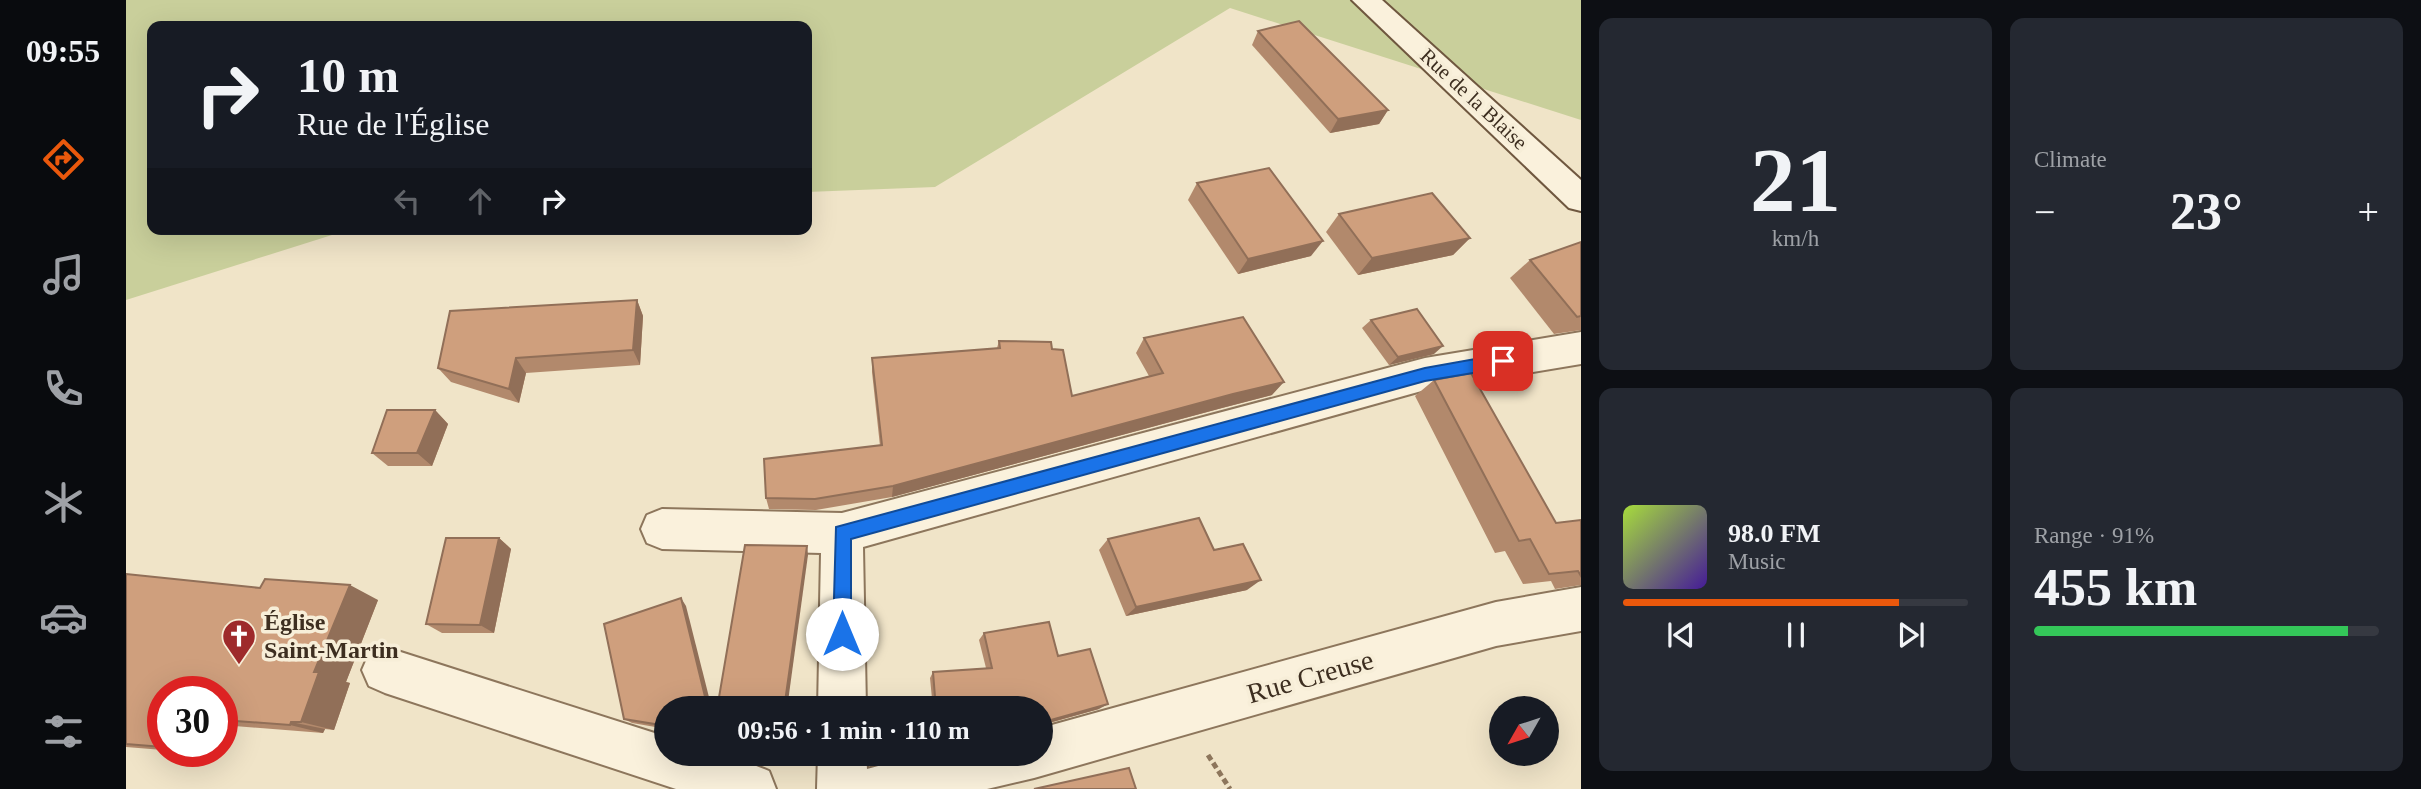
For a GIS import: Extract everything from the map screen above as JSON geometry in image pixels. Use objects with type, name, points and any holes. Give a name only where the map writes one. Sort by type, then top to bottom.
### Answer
[{"type":"street","name":"Rue de la Blaise","points":[[1366,0],[1581,199]]},
{"type":"street","points":[[662,529],[842,533],[1425,374],[1581,348]]},
{"type":"street","points":[[842,533],[842,696]]},
{"type":"street","name":"Rue Creuse","points":[[1053,749],[1496,624],[1581,609]]},
{"type":"street","points":[[385,670],[751,789]]},
{"type":"street","points":[[842,766],[842,789]]},
{"type":"street","points":[[878,789],[981,766]]},
{"type":"green space","points":[[126,0],[1581,0],[1581,120],[1230,8],[935,187],[812,192],[812,21],[147,21],[147,235],[332,235],[126,300]]},
{"type":"building","points":[[1299,21],[1388,110],[1338,119],[1258,31]]},
{"type":"building","points":[[1269,168],[1323,241],[1248,259],[1197,183]]},
{"type":"building","points":[[1432,193],[1470,238],[1372,258],[1339,214]]},
{"type":"building","points":[[1581,242],[1581,316],[1577,317],[1530,260]]},
{"type":"building","points":[[637,300],[633,350],[516,358],[509,389],[438,368],[450,311]]},
{"type":"building","points":[[1417,309],[1443,346],[1398,357],[1371,320]]},
{"type":"building","points":[[1243,317],[1284,382],[893,486],[815,499],[766,498],[764,459],[882,445],[872,358],[1000,348],[999,341],[1051,342],[1052,349],[1063,350],[1072,396],[1163,373],[1144,338]]},
{"type":"building","points":[[1471,373],[1556,523],[1581,520],[1581,576],[1578,571],[1549,574],[1530,539],[1519,541],[1434,380]]},
{"type":"building","points":[[387,410],[435,410],[417,453],[372,453]]},
{"type":"building","points":[[1199,518],[1214,550],[1243,544],[1261,580],[1136,607],[1108,539]]},
{"type":"building","points":[[446,538],[499,538],[480,625],[426,624]]},
{"type":"building","points":[[745,545],[807,546],[786,696],[719,696]]},
{"type":"building","name":"Église Saint-Martin","points":[[126,574],[260,588],[265,579],[350,585],[314,672],[319,672],[301,722],[291,722],[290,725],[238,721],[238,676],[147,676],[147,746],[126,744]]},
{"type":"building","points":[[681,598],[705,696],[654,696],[654,724],[624,719],[604,624]]},
{"type":"building","points":[[1049,622],[1058,656],[1090,649],[1108,704],[1053,719],[1053,696],[935,696],[933,672],[992,668],[984,633]]},
{"type":"building","points":[[1129,768],[1136,789],[1034,789]]},
{"type":"place","name":"Église Saint-Martin","points":[[239,666]]},
{"type":"route","points":[[842,634],[842,533],[1425,374],[1503,361]]}]
